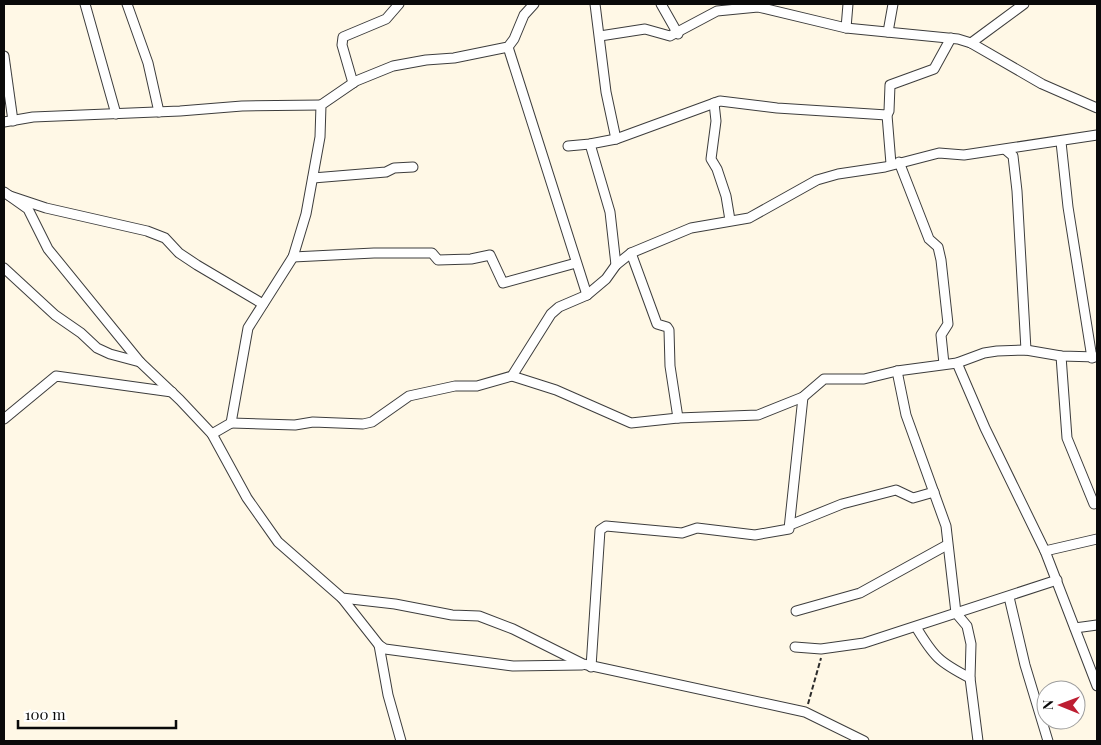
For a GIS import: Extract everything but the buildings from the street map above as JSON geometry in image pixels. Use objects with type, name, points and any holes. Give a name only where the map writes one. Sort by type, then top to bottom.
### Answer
[{"type":"street","points":[[85,4],[116,114]]},
{"type":"street","points":[[126,4],[148,63],[159,112]]},
{"type":"street","points":[[353,84],[342,45],[343,37],[386,19],[399,4]]},
{"type":"street","points":[[4,122],[33,117],[159,112],[242,106],[321,105],[353,84],[393,66],[426,60],[454,58],[508,47],[514,39],[524,15],[534,4]]},
{"type":"street","points":[[595,4],[606,92],[616,139]]},
{"type":"street","points":[[661,4],[678,34]]},
{"type":"street","points":[[846,28],[848,4]]},
{"type":"street","points":[[888,32],[893,4]]},
{"type":"street","points":[[971,43],[1024,4]]},
{"type":"street","points":[[600,36],[645,29],[670,36],[678,34],[717,11],[762,5],[846,28],[951,38],[971,43],[1042,84],[1097,108]]},
{"type":"street","points":[[944,364],[941,335],[948,324],[941,260],[938,248],[929,239],[895,163],[887,114],[889,111],[891,84],[934,70],[951,38]]},
{"type":"street","points":[[508,47],[586,295]]},
{"type":"street","points":[[4,56],[14,120]]},
{"type":"street","points":[[568,146],[616,139],[720,101],[777,108],[887,114]]},
{"type":"street","points":[[714,103],[716,121],[711,159],[718,169],[726,196],[730,220]]},
{"type":"street","points":[[231,423],[247,332],[293,257],[306,214],[320,136],[321,105]]},
{"type":"street","points":[[512,376],[551,314],[560,307],[586,295],[606,279],[616,265],[632,253],[691,228],[749,218],[817,180],[838,174],[939,153],[959,156],[1061,142],[1097,135]]},
{"type":"street","points":[[212,434],[231,423],[295,425],[313,422],[363,424],[372,422],[409,396],[455,386],[476,386],[512,376],[556,390],[624,422],[631,423],[678,418],[758,415],[802,397],[824,379],[864,379],[897,371],[957,363],[984,353],[1026,350],[1062,356],[1095,358],[1068,207],[1061,142]]},
{"type":"street","points":[[590,144],[610,212],[616,265]]},
{"type":"street","points":[[1006,150],[1012,156],[1017,191],[1026,350]]},
{"type":"street","points":[[313,178],[386,172],[394,168],[413,167]]},
{"type":"street","points":[[7,194],[46,208],[147,231],[165,238],[179,253],[263,304]]},
{"type":"street","points":[[7,194],[28,209],[48,249],[140,362],[212,434],[247,498],[278,542],[342,598],[379,645],[388,695],[401,741]]},
{"type":"street","points":[[293,257],[374,252],[432,253],[438,260],[470,259],[490,255],[503,283],[576,263]]},
{"type":"street","points":[[632,253],[657,324],[668,327],[669,330],[670,366],[678,418]]},
{"type":"street","points":[[4,268],[55,315],[81,333],[97,348],[110,354],[140,362]]},
{"type":"street","points":[[1062,356],[1067,438],[1094,504]]},
{"type":"street","points":[[957,363],[985,428],[1045,551],[1097,686]]},
{"type":"street","points":[[897,371],[906,416],[946,526],[956,613],[963,620],[971,644],[970,678],[978,741]]},
{"type":"street","points":[[4,419],[56,376],[172,392]]},
{"type":"street","points":[[587,666],[598,567],[597,539],[602,527],[682,533],[697,528],[755,535],[787,530],[790,525],[802,397]]},
{"type":"street","points":[[790,525],[842,504],[896,490],[913,498],[934,492]]},
{"type":"street","points":[[1045,551],[1097,539]]},
{"type":"street","points":[[796,611],[860,593],[947,545]]},
{"type":"street","points":[[794,647],[824,649],[864,643],[1057,580]]},
{"type":"street","points":[[1009,597],[1025,665],[1048,741]]},
{"type":"street","points":[[342,598],[395,604],[452,615],[479,616],[513,630],[587,666]]},
{"type":"street","points":[[1075,628],[1097,625]]},
{"type":"street","points":[[916,627],[932,654],[944,665],[970,678]]},
{"type":"street","points":[[379,645],[400,652],[514,666],[587,666],[805,712],[864,741]]},
{"type":"path","points":[[805,712],[814,688],[817,666],[824,649]]}]
